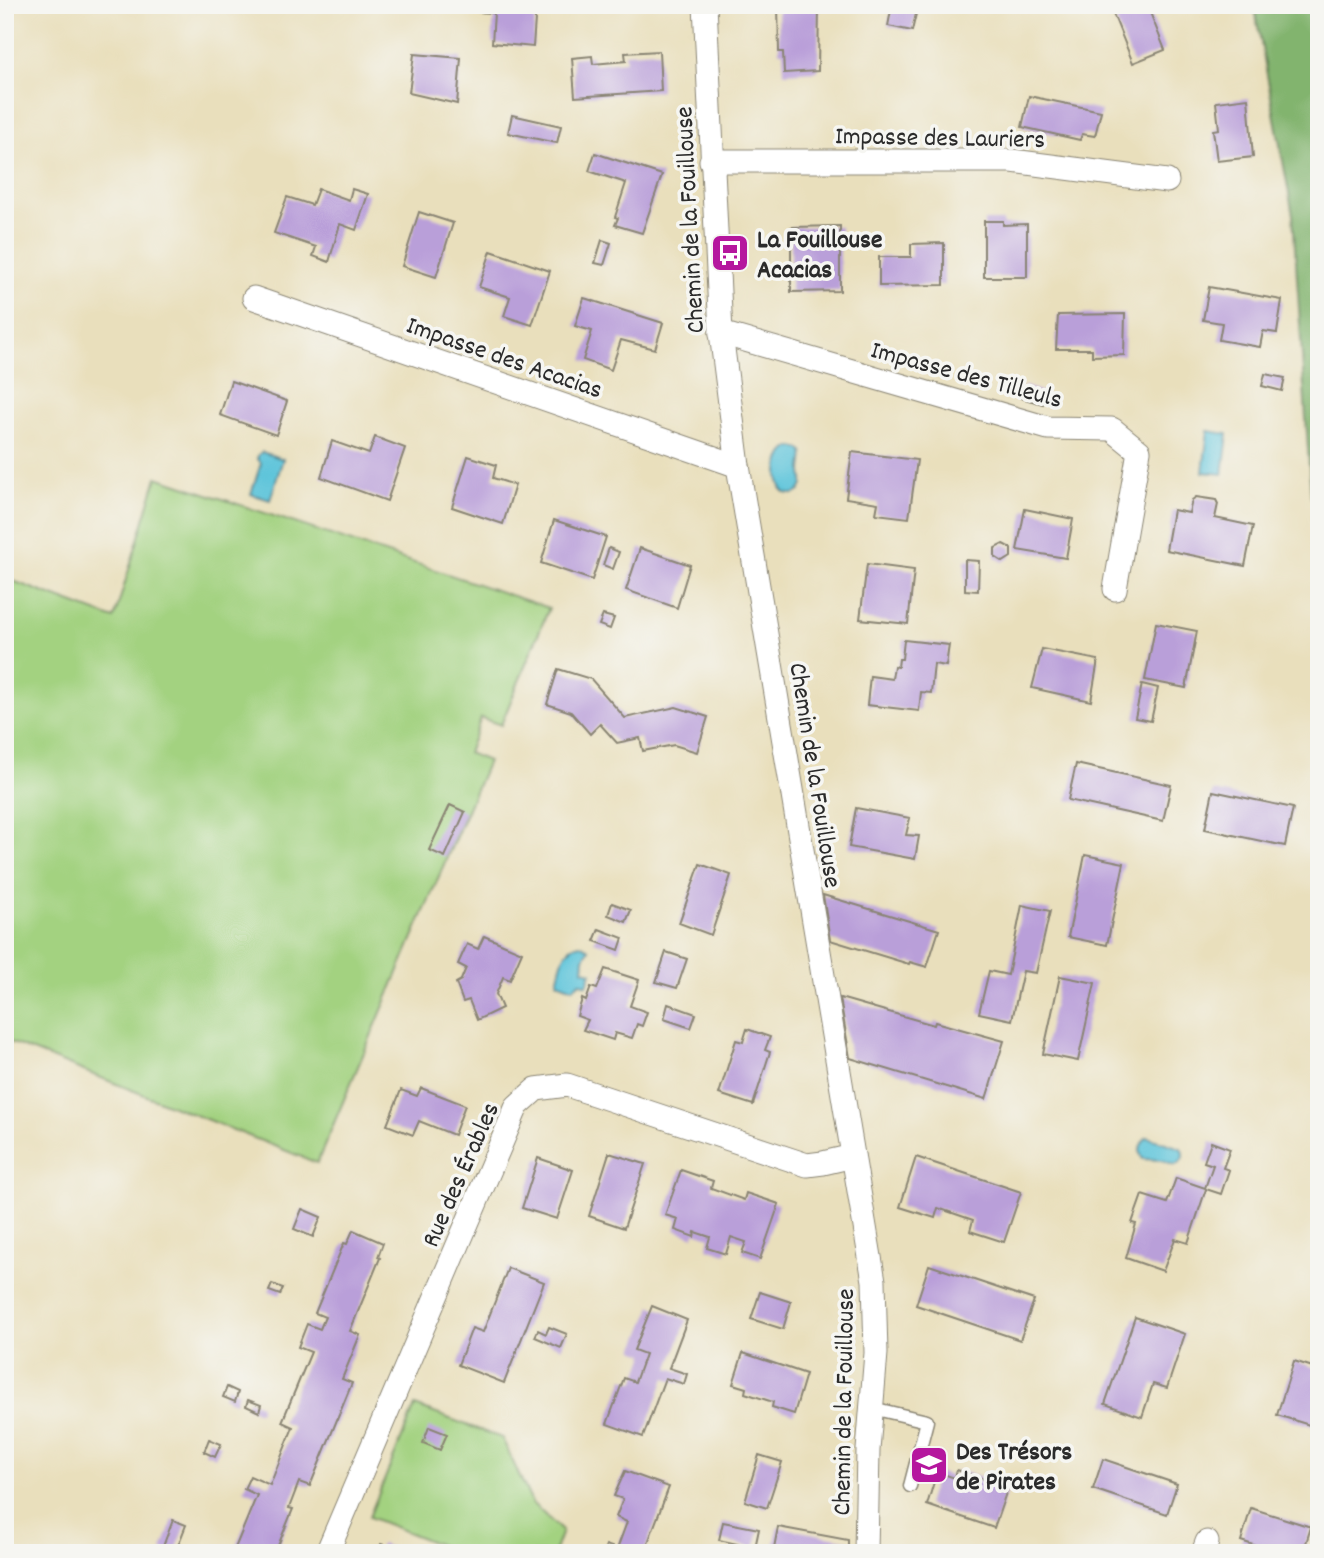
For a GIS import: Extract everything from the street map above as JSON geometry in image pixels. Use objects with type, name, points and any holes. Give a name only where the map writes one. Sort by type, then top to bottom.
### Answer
[{"type":"street","name":"Chemin de la Fouillouse","points":[[705,5],[721,333],[738,466],[874,1281],[876,1353],[868,1450],[866,1553]]},
{"type":"street","name":"Impasse des Lauriers","points":[[711,161],[1012,161],[1167,181]]},
{"type":"street","name":"Impasse des Acacias","points":[[254,298],[738,466]]},
{"type":"street","name":"Impasse des Tilleuls","points":[[721,333],[1048,428],[1112,429],[1139,451],[1115,589]]},
{"type":"street","name":"Rue des Érables","points":[[327,1553],[517,1106],[536,1089],[567,1085],[807,1165],[853,1156]]},
{"type":"lane","points":[[872,1408],[927,1421],[910,1486]]},
{"type":"green space","points":[[1254,5],[1319,5],[1319,498],[1311,497],[1293,215]]},
{"type":"green space","points":[[157,477],[549,608],[501,725],[481,718],[468,753],[488,761],[317,1163],[5,1040],[5,578],[114,619]]},
{"type":"green space","points":[[415,1406],[502,1438],[532,1503],[562,1531],[554,1553],[460,1553],[369,1517]]},
{"type":"water","points":[[1208,431],[1228,434],[1223,474],[1203,472]]},
{"type":"water","points":[[791,447],[801,449],[804,454],[803,485],[800,490],[791,494],[783,490],[778,470],[783,454]]},
{"type":"water","points":[[262,452],[283,459],[270,500],[251,494],[261,463],[257,458]]},
{"type":"water","points":[[580,944],[589,949],[584,958],[583,970],[591,972],[587,985],[580,982],[573,988],[557,982],[566,953]]},
{"type":"water","points":[[1147,1137],[1181,1148],[1183,1153],[1178,1164],[1143,1159],[1140,1147]]},
{"type":"building","points":[[477,5],[536,5],[533,47],[492,43],[494,13],[477,12]]},
{"type":"building","points":[[778,5],[819,5],[818,71],[784,73],[783,52],[779,52]]},
{"type":"building","points":[[892,5],[918,5],[912,31],[888,26]]},
{"type":"building","points":[[1126,5],[1147,5],[1165,50],[1133,63],[1112,11]]},
{"type":"building","points":[[659,51],[661,91],[575,97],[572,58],[592,56],[593,64],[626,61],[625,53]]},
{"type":"building","points":[[414,54],[461,58],[457,104],[409,93]]},
{"type":"building","points":[[1029,96],[1101,111],[1095,136],[1082,134],[1080,140],[1022,127]]},
{"type":"building","points":[[1248,98],[1253,157],[1217,161],[1213,130],[1219,129],[1216,102]]},
{"type":"building","points":[[512,115],[561,126],[557,143],[508,133]]},
{"type":"building","points":[[595,153],[662,175],[642,233],[615,225],[626,183],[589,171]]},
{"type":"building","points":[[318,189],[349,200],[352,189],[368,194],[356,230],[340,224],[329,262],[313,256],[316,247],[274,233],[287,197],[312,205]]},
{"type":"building","points":[[419,212],[453,223],[436,277],[402,266]]},
{"type":"building","points":[[984,221],[1003,221],[1003,225],[1027,224],[1027,277],[984,277]]},
{"type":"building","points":[[840,226],[840,291],[791,292],[791,227]]},
{"type":"building","points":[[602,240],[611,243],[604,265],[595,263]]},
{"type":"building","points":[[944,243],[944,285],[879,286],[879,257],[911,257],[911,244]]},
{"type":"building","points":[[491,251],[550,271],[532,325],[504,316],[510,297],[479,287]]},
{"type":"building","points":[[1209,287],[1282,300],[1277,333],[1263,331],[1260,347],[1219,340],[1222,323],[1203,320]]},
{"type":"building","points":[[584,298],[663,323],[655,349],[621,340],[611,370],[583,360],[592,331],[575,326]]},
{"type":"building","points":[[1125,314],[1124,355],[1092,356],[1092,349],[1056,349],[1058,315]]},
{"type":"building","points":[[1265,374],[1285,378],[1282,391],[1262,386]]},
{"type":"building","points":[[231,381],[287,401],[276,435],[220,415]]},
{"type":"building","points":[[1024,386],[1046,393],[1043,404],[1021,398]]},
{"type":"building","points":[[375,437],[405,448],[387,501],[321,477],[332,441],[369,454]]},
{"type":"building","points":[[852,452],[917,460],[909,518],[876,514],[878,503],[846,498]]},
{"type":"building","points":[[468,456],[496,465],[493,478],[515,485],[503,524],[452,507]]},
{"type":"building","points":[[1196,497],[1216,500],[1218,504],[1215,518],[1253,526],[1245,566],[1166,550],[1173,510],[1189,513],[1192,500]]},
{"type":"building","points":[[1025,509],[1073,519],[1066,558],[1017,550]]},
{"type":"building","points":[[554,520],[606,537],[592,580],[541,563]]},
{"type":"building","points":[[1003,544],[1011,548],[1011,557],[1003,562],[995,557],[995,548]]},
{"type":"building","points":[[609,548],[619,552],[613,569],[603,565]]},
{"type":"building","points":[[640,548],[690,565],[677,608],[626,590]]},
{"type":"building","points":[[965,560],[979,561],[978,591],[965,590]]},
{"type":"building","points":[[867,564],[914,570],[908,624],[860,619]]},
{"type":"building","points":[[603,615],[614,618],[610,629],[599,625]]},
{"type":"building","points":[[1156,623],[1197,631],[1186,688],[1145,680]]},
{"type":"building","points":[[904,640],[949,645],[946,666],[934,664],[931,693],[921,692],[919,711],[867,705],[870,676],[892,679],[894,666],[898,667],[899,659],[902,659]]},
{"type":"building","points":[[1042,649],[1098,660],[1091,701],[1032,688]]},
{"type":"building","points":[[558,669],[591,679],[625,718],[676,707],[708,717],[697,752],[674,745],[643,751],[640,738],[617,743],[600,724],[590,734],[571,712],[547,704]]},
{"type":"building","points":[[1142,684],[1158,688],[1151,721],[1135,718]]},
{"type":"building","points":[[1076,764],[1171,785],[1163,821],[1068,800]]},
{"type":"building","points":[[1213,791],[1293,808],[1285,846],[1205,829]]},
{"type":"building","points":[[450,805],[465,812],[445,857],[429,850]]},
{"type":"building","points":[[856,808],[910,818],[906,835],[919,836],[915,859],[849,847]]},
{"type":"building","points":[[1085,855],[1124,863],[1107,945],[1068,937]]},
{"type":"building","points":[[700,864],[731,875],[711,935],[679,923]]},
{"type":"building","points":[[823,895],[939,930],[927,967],[830,940]]},
{"type":"building","points":[[612,903],[631,910],[626,922],[608,915]]},
{"type":"building","points":[[1022,905],[1050,911],[1036,973],[1023,971],[1012,1020],[979,1013],[989,971],[1008,975]]},
{"type":"building","points":[[599,929],[623,938],[619,950],[594,941]]},
{"type":"building","points":[[484,936],[522,952],[510,980],[503,977],[496,994],[502,1008],[477,1020],[469,1000],[463,1002],[456,983],[461,980],[466,968],[458,964],[467,944],[478,949]]},
{"type":"building","points":[[666,952],[687,959],[677,988],[656,982]]},
{"type":"building","points":[[605,969],[639,980],[630,1006],[647,1012],[642,1026],[637,1024],[632,1038],[615,1033],[613,1040],[583,1030],[588,1020],[577,1016],[582,999],[586,1001],[591,987],[597,989]]},
{"type":"building","points":[[1060,976],[1095,983],[1078,1061],[1043,1054]]},
{"type":"building","points":[[840,998],[934,1025],[935,1022],[1004,1041],[986,1099],[850,1058]]},
{"type":"building","points":[[668,1004],[696,1014],[691,1028],[664,1019]]},
{"type":"building","points":[[747,1029],[770,1037],[765,1050],[770,1052],[753,1105],[719,1094],[736,1040],[743,1042]]},
{"type":"building","points":[[421,1088],[465,1105],[454,1135],[419,1121],[413,1135],[387,1125],[401,1090],[417,1096]]},
{"type":"building","points":[[1211,1142],[1230,1149],[1223,1168],[1229,1170],[1221,1194],[1206,1189],[1188,1243],[1175,1239],[1163,1271],[1126,1258],[1136,1224],[1132,1223],[1142,1195],[1167,1203],[1176,1178],[1205,1188],[1213,1165],[1204,1162]]},
{"type":"building","points":[[609,1153],[645,1164],[624,1228],[589,1216]]},
{"type":"building","points":[[916,1157],[1021,1192],[1004,1242],[970,1231],[973,1220],[938,1208],[935,1218],[900,1207]]},
{"type":"building","points":[[538,1158],[573,1170],[557,1219],[522,1208]]},
{"type":"building","points":[[681,1170],[713,1181],[711,1188],[744,1200],[746,1193],[779,1204],[760,1259],[742,1253],[746,1242],[731,1237],[726,1254],[707,1248],[710,1237],[695,1232],[694,1237],[675,1230],[678,1219],[665,1215]]},
{"type":"building","points":[[302,1209],[321,1217],[313,1237],[294,1229]]},
{"type":"building","points":[[353,1230],[383,1243],[378,1257],[380,1258],[350,1331],[360,1335],[342,1379],[352,1383],[310,1486],[299,1482],[289,1508],[293,1509],[275,1553],[233,1553],[257,1495],[244,1489],[250,1476],[270,1485],[293,1427],[282,1422],[311,1352],[298,1347],[307,1324],[320,1329],[325,1317],[315,1313],[344,1243],[347,1244]]},
{"type":"building","points":[[929,1265],[1034,1300],[1020,1340],[916,1305]]},
{"type":"building","points":[[508,1268],[544,1282],[504,1383],[458,1365],[472,1328],[483,1332]]},
{"type":"building","points":[[272,1284],[283,1288],[280,1295],[269,1291]]},
{"type":"building","points":[[760,1292],[791,1302],[783,1329],[751,1319]]},
{"type":"building","points":[[652,1306],[687,1320],[669,1368],[687,1374],[684,1384],[665,1378],[643,1437],[607,1424],[624,1378],[635,1382],[645,1354],[634,1350]]},
{"type":"building","points":[[1135,1317],[1185,1334],[1167,1388],[1153,1384],[1142,1417],[1105,1404]]},
{"type":"building","points":[[549,1327],[567,1334],[561,1348],[535,1337],[538,1330],[546,1334]]},
{"type":"building","points":[[743,1353],[806,1374],[794,1414],[772,1407],[773,1402],[745,1393],[746,1388],[733,1384]]},
{"type":"building","points":[[1294,1361],[1319,1369],[1319,1428],[1277,1415]]},
{"type":"building","points":[[227,1387],[238,1392],[235,1402],[223,1397]]},
{"type":"building","points":[[248,1400],[261,1405],[259,1412],[246,1406]]},
{"type":"building","points":[[429,1427],[447,1434],[440,1450],[423,1443]]},
{"type":"building","points":[[209,1439],[221,1444],[215,1457],[204,1452]]},
{"type":"building","points":[[759,1455],[782,1462],[767,1508],[745,1501]]},
{"type":"building","points":[[1103,1459],[1177,1484],[1167,1514],[1093,1489]]},
{"type":"building","points":[[957,1470],[1008,1487],[994,1528],[927,1505],[937,1472],[955,1478]]},
{"type":"building","points":[[625,1471],[669,1487],[644,1553],[603,1553],[606,1545],[617,1549],[627,1522],[616,1517],[623,1499],[614,1496]]},
{"type":"building","points":[[1251,1508],[1311,1527],[1303,1553],[1278,1553],[1241,1541]]},
{"type":"building","points":[[173,1520],[186,1525],[175,1553],[162,1549]]},
{"type":"building","points":[[723,1522],[759,1529],[755,1548],[719,1540]]},
{"type":"building","points":[[778,1527],[848,1540],[848,1553],[773,1553]]},
{"type":"building","points":[[381,1544],[405,1552],[405,1553],[378,1553]]},
{"type":"place","name":"La Fouillouse Acacias","points":[[730,253]]},
{"type":"place","name":"Des Trésors de Pirates","points":[[929,1465]]}]
